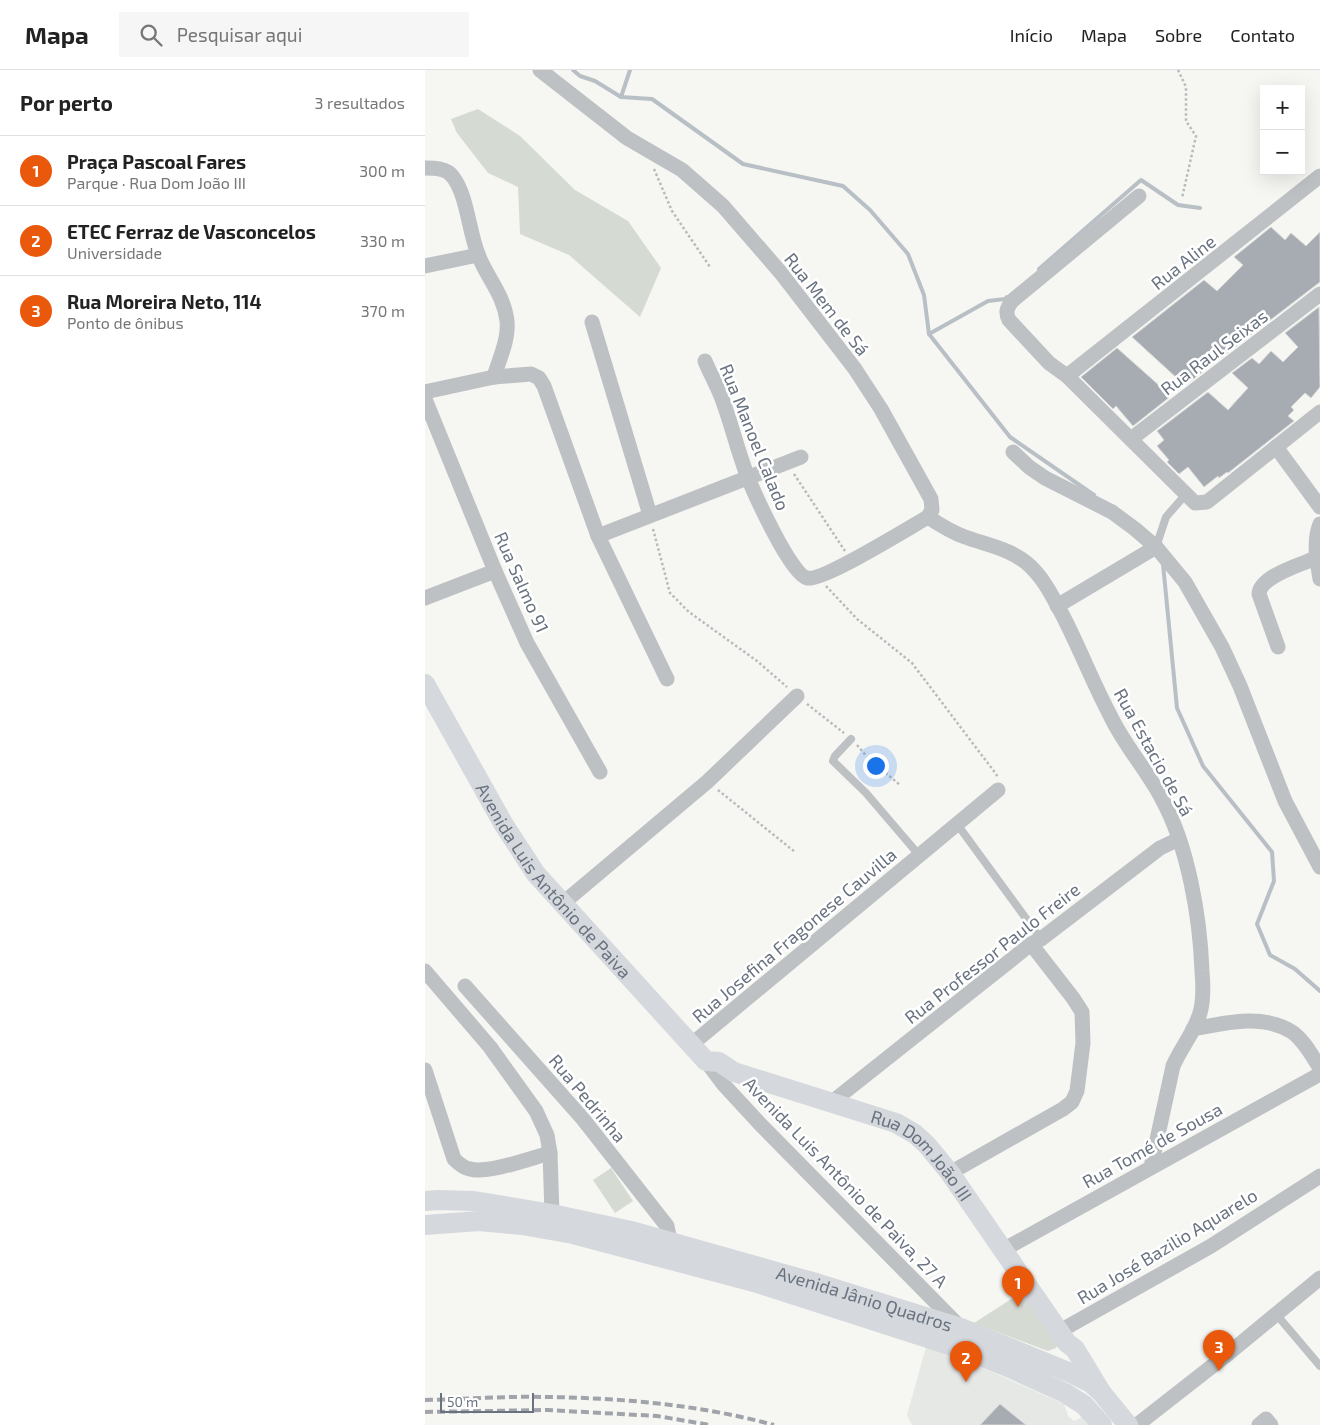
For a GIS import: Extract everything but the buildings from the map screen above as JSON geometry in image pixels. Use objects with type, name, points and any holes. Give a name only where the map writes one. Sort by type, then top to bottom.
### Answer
[{"type":"main road","name":"Avenida Luis Antônio de Paiva","points":[[425,684],[504,825],[536,874],[706,1061]]},
{"type":"main road","name":"Rua Dom João III","points":[[706,1061],[719,1062],[734,1072],[896,1123],[915,1134],[927,1145],[950,1173],[1064,1337],[1075,1349],[1101,1392]]},
{"type":"main road","points":[[460,1200],[461,1221]]},
{"type":"main road","points":[[425,1201],[460,1200],[481,1202],[552,1214],[575,1226]]},
{"type":"main road","points":[[425,1225],[461,1221],[575,1226]]},
{"type":"main road","name":"Avenida Jânio Quadros","points":[[575,1226],[670,1241],[816,1283],[961,1328],[1091,1383],[1101,1392],[1128,1425]]},
{"type":"main road","name":"Avenida Jânio Quadros","points":[[575,1226],[968,1351],[1044,1382],[1065,1393],[1084,1405],[1103,1425]]},
{"type":"main road","name":"Rua Dom João III","points":[[1064,1337],[1066,1352],[1084,1405]]},
{"type":"street","name":"Rua Mem de Sá","points":[[540,70],[627,138],[682,170],[723,206],[781,273],[855,369],[881,408],[931,499],[932,510],[928,517]]},
{"type":"street","points":[[425,168],[441,169],[453,175],[459,189],[478,255],[494,283],[505,308],[507,336],[494,377]]},
{"type":"street","name":"Rua Aline","points":[[1067,376],[1318,181]]},
{"type":"street","points":[[1139,196],[1012,301],[1007,308],[1009,320],[1049,363],[1067,376],[1191,498],[1207,502],[1320,412]]},
{"type":"street","points":[[425,266],[478,255]]},
{"type":"street","name":"Rua Raul Seixas","points":[[1131,439],[1320,294]]},
{"type":"street","points":[[592,322],[650,515]]},
{"type":"street","name":"Rua Manoel Calado","points":[[705,362],[721,396],[747,477],[771,528],[791,563],[810,577]]},
{"type":"street","points":[[425,392],[494,377],[531,374],[539,378],[544,386],[598,536],[667,679]]},
{"type":"street","name":"Rua Salmo 91","points":[[425,399],[495,571],[527,643],[600,772]]},
{"type":"street","points":[[1276,447],[1320,507]]},
{"type":"street","points":[[1013,452],[1029,467],[1045,478],[1112,512],[1156,547],[1185,582],[1222,647],[1240,686],[1285,801],[1320,867]]},
{"type":"street","points":[[598,536],[801,457]]},
{"type":"street","points":[[810,577],[852,561],[928,517]]},
{"type":"street","name":"Rua Estacio de Sá","points":[[928,517],[952,532],[1016,555],[1030,566],[1048,586],[1081,650],[1110,716],[1161,797],[1179,839],[1196,914],[1202,956],[1203,991],[1201,1010],[1173,1066],[1151,1167]]},
{"type":"street","points":[[1320,524],[1316,558],[1320,579]]},
{"type":"street","points":[[1057,606],[1156,547]]},
{"type":"street","points":[[1278,647],[1259,594],[1259,589],[1262,584],[1279,574],[1316,558]]},
{"type":"street","points":[[425,598],[495,571]]},
{"type":"street","points":[[562,904],[707,782],[797,696]]},
{"type":"street","name":"Rua Josefina Fragonese Cauvilla","points":[[692,1044],[998,790]]},
{"type":"street","name":"Rua Professor Paulo Freire","points":[[831,1102],[1036,941],[1160,848],[1179,839]]},
{"type":"street","points":[[950,1173],[1063,1109],[1072,1102],[1077,1091],[1083,1043],[1082,1012],[1036,941]]},
{"type":"street","points":[[425,971],[490,1046],[536,1111],[547,1135],[550,1153],[552,1214]]},
{"type":"street","name":"Rua Pedrinha","points":[[465,986],[589,1126],[667,1226],[670,1241]]},
{"type":"street","points":[[1193,1029],[1253,1020],[1274,1024],[1292,1032],[1304,1044],[1320,1068]]},
{"type":"street","name":"Avenida Luis Antônio de Paiva, 27 A","points":[[706,1061],[724,1085],[760,1124],[961,1328]]},
{"type":"street","points":[[425,1070],[453,1158],[467,1169],[486,1170],[550,1153]]},
{"type":"street","name":"Rua Tomé de Sousa","points":[[1003,1250],[1320,1074]]},
{"type":"street","name":"Rua José Bazilio Aquarelo","points":[[1064,1337],[1320,1176]]},
{"type":"street","points":[[1137,1425],[1320,1278]]},
{"type":"street","points":[[1259,1425],[1266,1418],[1271,1425]]},
{"type":"lane","points":[[1156,547],[1166,516],[1191,498]]},
{"type":"lane","points":[[851,739],[835,756],[833,761],[866,793],[919,855]]},
{"type":"lane","points":[[957,824],[1036,941]]},
{"type":"lane","points":[[1275,1314],[1320,1366]]},
{"type":"path","points":[[1178,70],[1186,87],[1186,121],[1196,136],[1182,198]]},
{"type":"path","points":[[645,149],[672,210],[709,267]]},
{"type":"path","points":[[786,463],[852,561]]},
{"type":"path","points":[[650,515],[670,593],[689,612],[757,661],[851,739],[868,758],[900,784]]},
{"type":"path","points":[[810,577],[912,664],[997,774],[998,790]]},
{"type":"path","points":[[707,782],[795,852]]},
{"type":"shaded area","points":[[478,109],[520,136],[575,190],[628,221],[661,268],[640,317],[569,255],[520,234],[518,187],[488,173],[457,133],[451,119]]},
{"type":"shaded area","points":[[611,1168],[633,1201],[615,1213],[593,1180]]},
{"type":"shaded area","points":[[1024,1291],[1060,1341],[1056,1348],[1048,1351],[974,1323]]},
{"type":"shaded area","points":[[926,1347],[967,1361],[1064,1404],[1068,1416],[1074,1421],[1082,1417],[1089,1425],[912,1425],[907,1415]]},
{"type":"waterway","points":[[573,70],[580,76],[595,81],[621,97],[652,99],[743,164],[843,186],[870,210],[908,254],[924,295],[929,334],[1010,437],[1094,495]]},
{"type":"waterway","points":[[621,97],[630,70]]},
{"type":"waterway","points":[[1039,269],[1141,180],[1178,205],[1200,208]]},
{"type":"waterway","points":[[929,334],[988,301],[1005,299],[1007,297]]},
{"type":"waterway","points":[[1163,564],[1177,708],[1203,766],[1272,852],[1274,881],[1257,924],[1270,955],[1295,969],[1320,991]]},
{"type":"railway","points":[[425,1400],[532,1397],[633,1401],[718,1412],[774,1425]]},
{"type":"railway","points":[[425,1412],[547,1410],[657,1416],[710,1425]]},
{"type":"place","name":"Praça Pascoal Fares","points":[[1018,1307]]},
{"type":"place","name":"Rua Moreira Neto, 114","points":[[1219,1371]]},
{"type":"place","name":"ETEC Ferraz de Vasconcelos","points":[[966,1382]]}]
